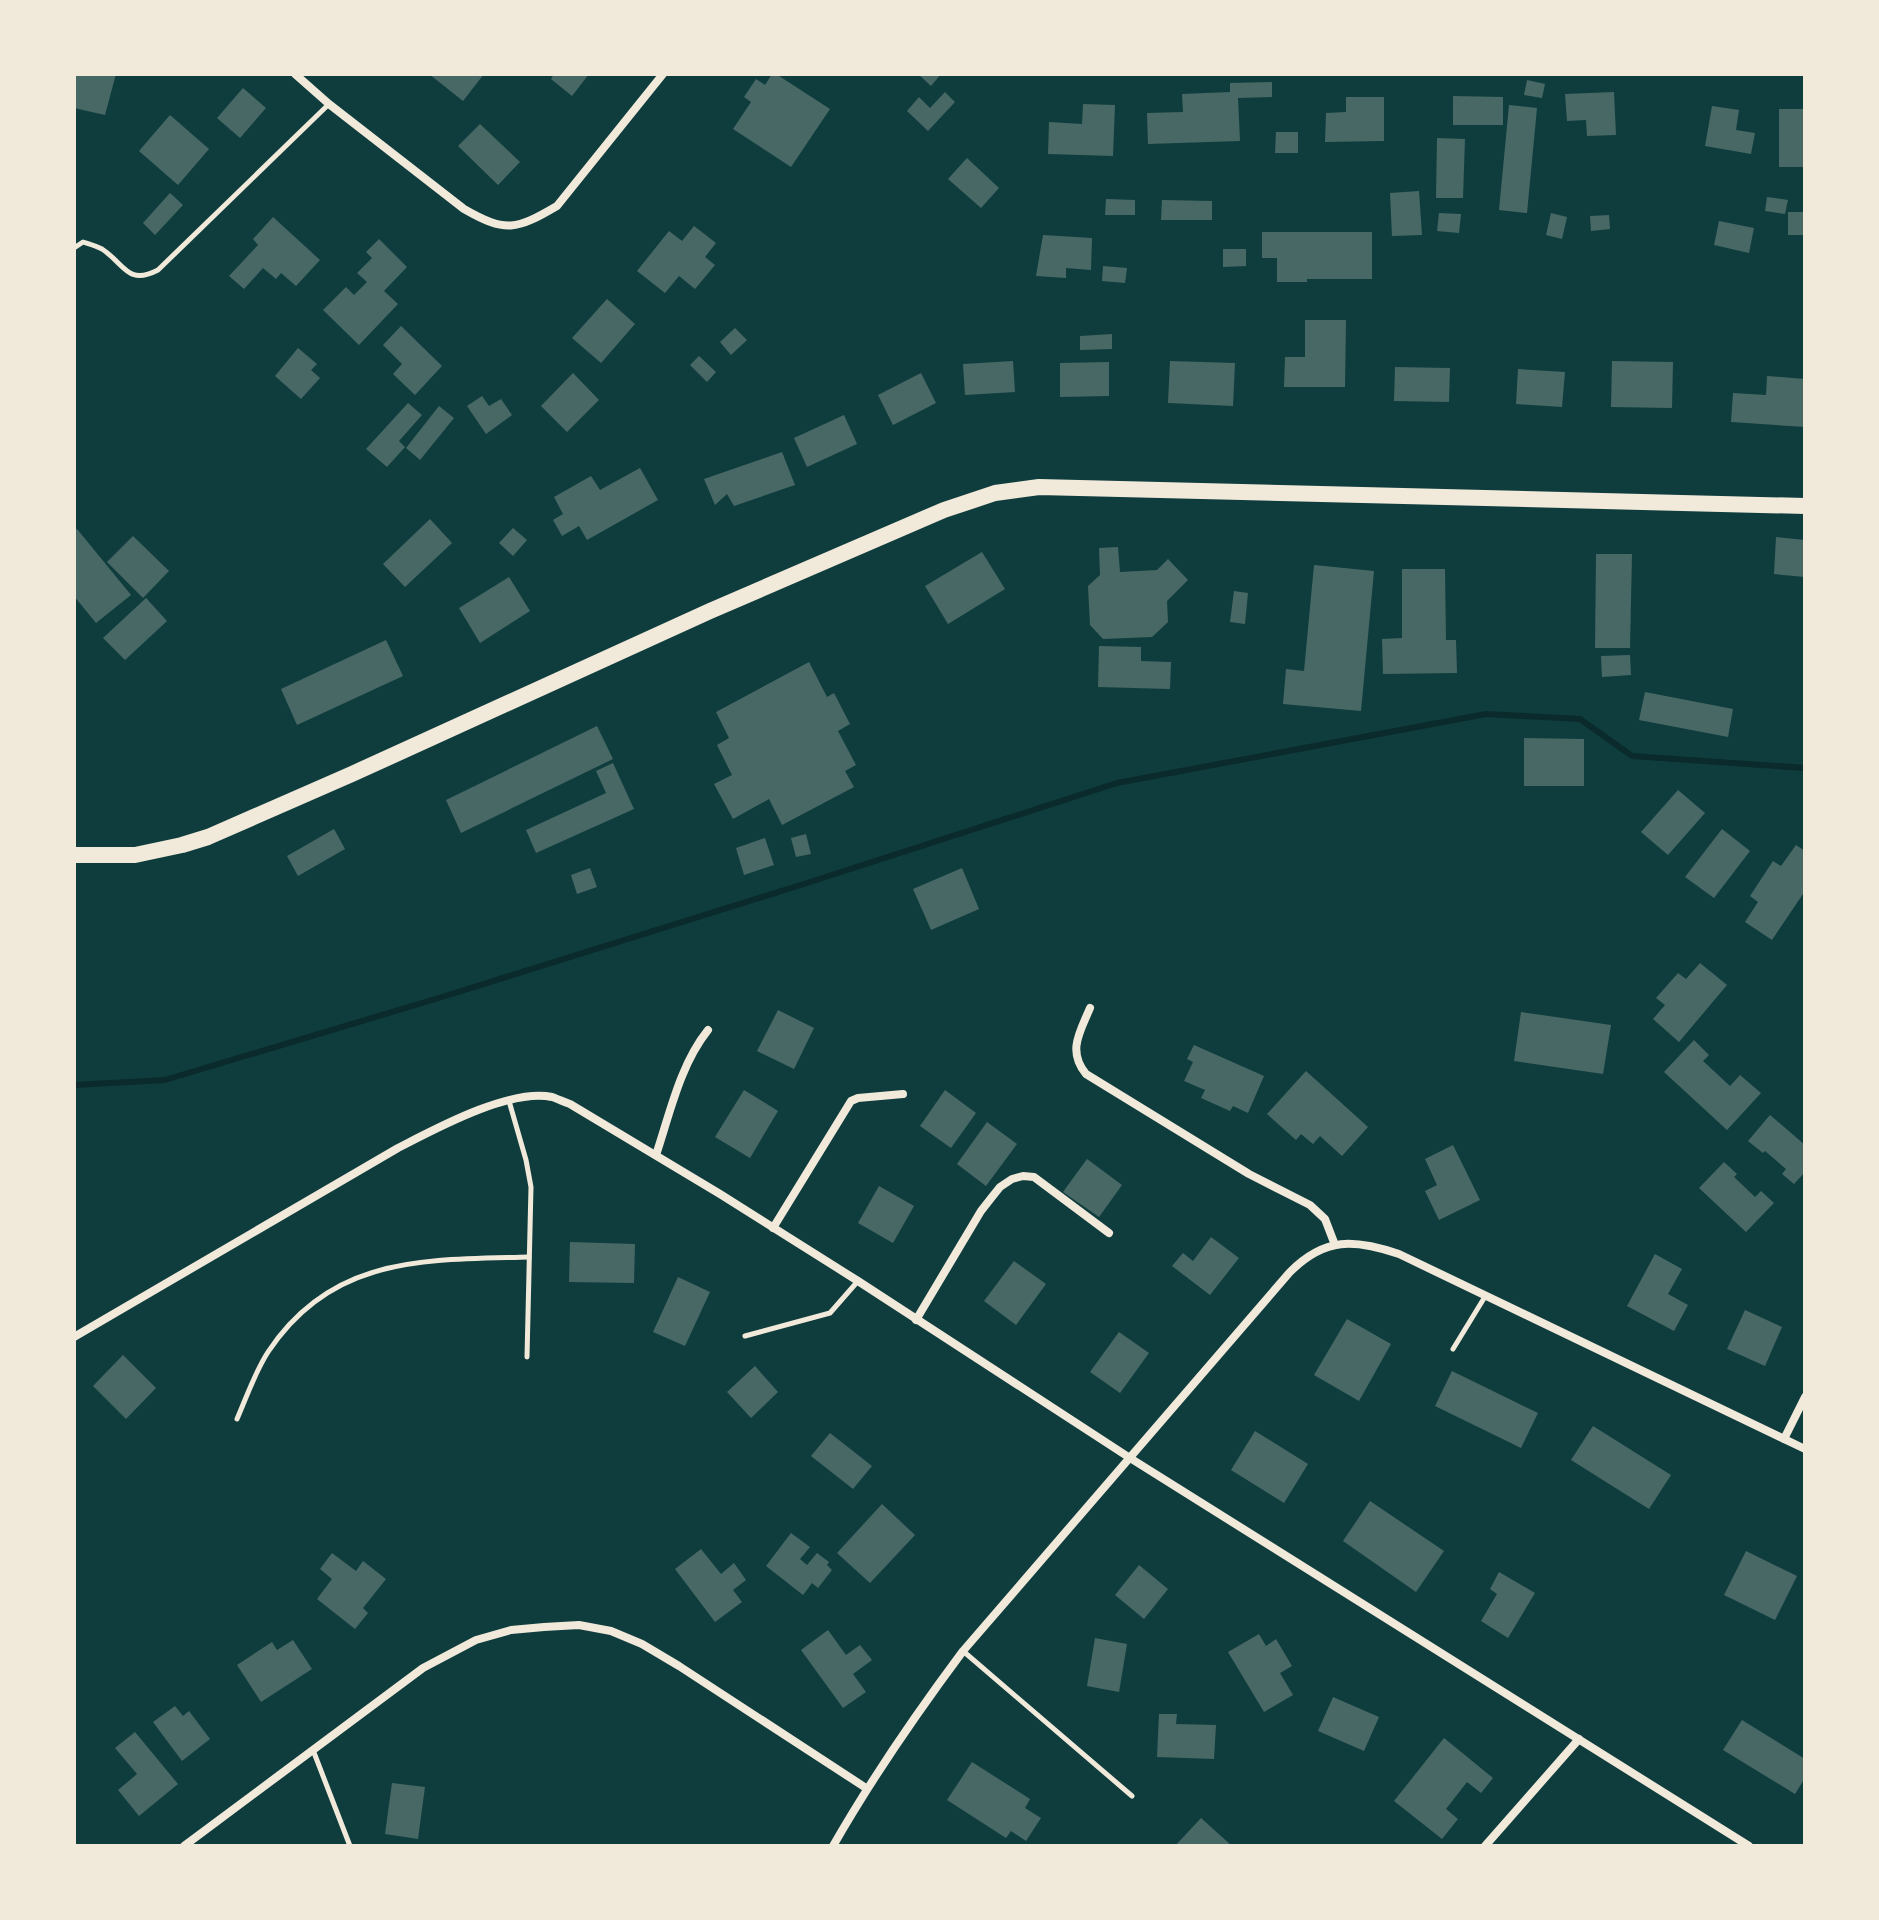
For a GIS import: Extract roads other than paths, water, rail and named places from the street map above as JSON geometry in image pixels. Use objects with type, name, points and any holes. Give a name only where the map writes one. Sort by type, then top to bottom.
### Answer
[{"type":"main road","points":[[74,855],[135,855],[208,837],[710,611],[944,510],[995,493],[1039,487],[1805,506]]},
{"type":"street","points":[[295,74],[464,209],[488,222],[510,227],[533,220],[557,206],[663,74]]},
{"type":"street","points":[[1090,1008],[1075,1046],[1075,1055],[1086,1074],[1249,1174],[1310,1205],[1325,1219],[1335,1245]]},
{"type":"street","points":[[656,1155],[686,1067],[698,1042],[708,1030]]},
{"type":"street","points":[[773,1228],[851,1101],[903,1094]]},
{"type":"street","points":[[74,1337],[446,1123],[509,1101],[534,1096],[560,1100],[656,1155],[858,1281],[1130,1458],[1749,1846]]},
{"type":"street","points":[[916,1320],[981,1211],[1000,1187],[1012,1179],[1034,1177],[1109,1233]]},
{"type":"street","points":[[833,1846],[866,1788],[963,1651],[1290,1272],[1319,1249],[1356,1244],[1380,1247],[1399,1254],[1805,1449]]},
{"type":"street","points":[[1784,1439],[1805,1397]]},
{"type":"street","points":[[184,1846],[423,1668],[476,1640],[511,1630],[579,1625],[611,1631],[642,1644],[866,1788]]},
{"type":"street","points":[[1485,1846],[1579,1739]]},
{"type":"lane","points":[[74,248],[83,242],[101,249],[130,274],[145,277],[158,270],[329,104]]},
{"type":"lane","points":[[509,1101],[531,1187],[527,1357]]},
{"type":"lane","points":[[237,1419],[258,1369],[284,1331],[299,1314],[336,1288],[371,1273],[406,1264],[432,1260],[529,1257]]},
{"type":"lane","points":[[745,1336],[830,1313],[858,1281]]},
{"type":"lane","points":[[1453,1349],[1486,1295]]},
{"type":"lane","points":[[963,1651],[1132,1796]]},
{"type":"lane","points":[[313,1749],[350,1846]]},
{"type":"waterway","points":[[74,1085],[165,1080],[442,997],[1117,783],[1486,714],[1580,719],[1632,756],[1805,768]]}]
